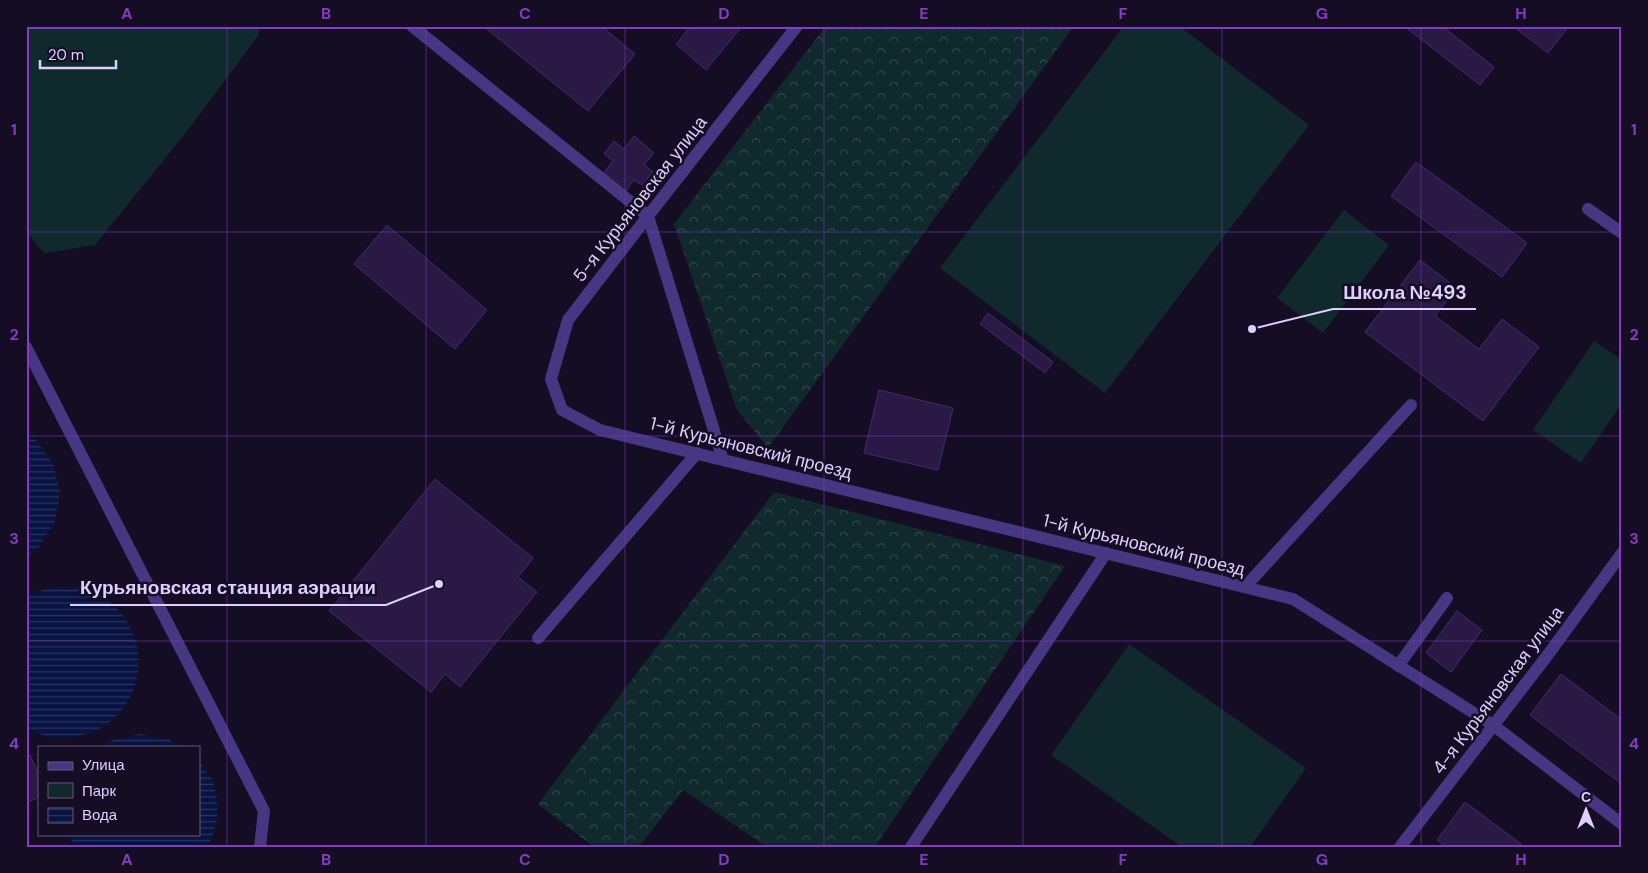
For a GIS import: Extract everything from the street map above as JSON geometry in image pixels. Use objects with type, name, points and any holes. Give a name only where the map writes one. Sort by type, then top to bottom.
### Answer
[{"type":"street","points":[[412,26],[648,216],[722,460]]},
{"type":"street","name":"5-я Курьяновская улица","points":[[562,410],[551,379],[568,320],[797,26]]},
{"type":"street","points":[[1588,209],[1622,233]]},
{"type":"street","points":[[26,347],[264,811],[260,847]]},
{"type":"street","points":[[1245,587],[1411,405]]},
{"type":"street","name":"1-й Курьяновский проезд","points":[[562,410],[600,430],[1293,599],[1493,725],[1622,824]]},
{"type":"street","points":[[538,638],[697,453]]},
{"type":"street","name":"4-я Курьяновская улица","points":[[1400,847],[1550,652],[1622,552]]},
{"type":"street","points":[[911,847],[1106,553]]},
{"type":"street","points":[[1398,666],[1447,598]]},
{"type":"green space","points":[[26,26],[260,26],[258,36],[188,130],[95,245],[44,253],[26,232]]},
{"type":"green space","points":[[826,26],[1074,26],[768,448],[737,410],[674,224]]},
{"type":"green space","points":[[1124,26],[1179,26],[1309,125],[1105,393],[940,268]]},
{"type":"green space","points":[[1344,210],[1389,245],[1323,333],[1277,298]]},
{"type":"green space","points":[[1594,341],[1622,360],[1622,403],[1581,463],[1533,430]]},
{"type":"green space","points":[[774,492],[1065,566],[875,847],[767,847],[683,790],[639,847],[594,847],[538,804]]},
{"type":"green space","points":[[1129,644],[1306,768],[1250,847],[1182,847],[1051,755]]},
{"type":"water","points":[[26,433],[35,439],[53,463],[60,492],[55,522],[39,547],[26,556]]},
{"type":"water","points":[[61,586],[91,591],[111,603],[126,620],[135,639],[138,660],[136,680],[129,700],[115,717],[94,732],[64,738],[44,735],[26,727],[26,597],[32,593]]},
{"type":"water","points":[[139,734],[168,739],[179,746],[103,746],[110,741]]},
{"type":"water","points":[[200,762],[211,778],[216,795],[217,813],[214,831],[207,847],[76,847],[70,836],[200,836]]},
{"type":"building","points":[[483,26],[601,26],[635,54],[588,111]]},
{"type":"building","points":[[691,26],[742,26],[706,70],[676,44]]},
{"type":"building","points":[[1404,26],[1442,26],[1494,67],[1480,85]]},
{"type":"building","points":[[1513,26],[1569,26],[1548,53]]},
{"type":"building","points":[[634,136],[654,153],[644,165],[653,172],[642,185],[634,180],[624,193],[603,174],[613,161],[604,154],[614,141],[624,149]]},
{"type":"building","points":[[1416,162],[1527,243],[1502,277],[1391,196]]},
{"type":"building","points":[[387,225],[487,310],[455,349],[354,264]]},
{"type":"building","points":[[1420,260],[1457,288],[1435,316],[1479,349],[1502,319],[1539,347],[1483,421],[1365,332]]},
{"type":"building","points":[[988,313],[1053,362],[1045,373],[980,324]]},
{"type":"building","points":[[879,390],[953,408],[938,470],[864,453]]},
{"type":"building","points":[[435,479],[533,558],[518,577],[537,592],[460,687],[445,674],[431,692],[329,611]]},
{"type":"building","points":[[1457,611],[1482,630],[1451,672],[1426,653]]},
{"type":"building","points":[[1561,674],[1622,720],[1622,784],[1530,715]]},
{"type":"building","points":[[30,755],[38,773],[38,797],[26,803],[26,757]]},
{"type":"building","points":[[1465,802],[1521,844],[1518,847],[1446,847],[1437,840]]},
{"type":"place","name":"Школа №493","points":[[1252,329]]},
{"type":"place","name":"Курьяновская станция аэрации","points":[[439,584]]}]
